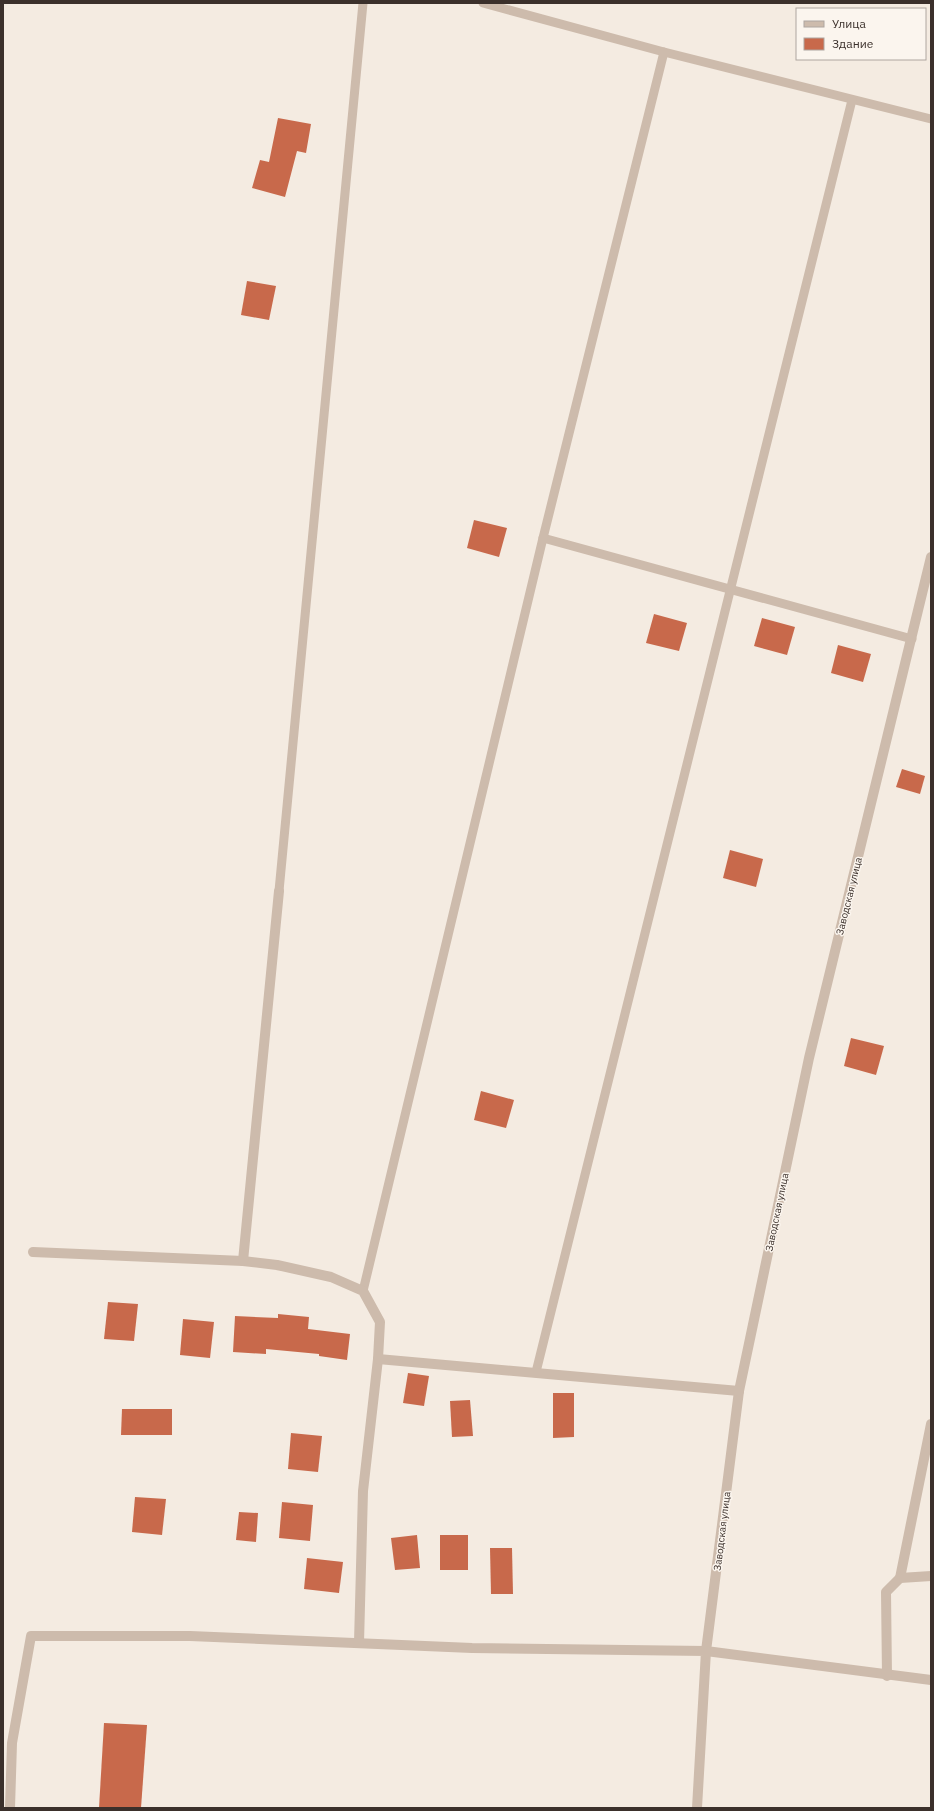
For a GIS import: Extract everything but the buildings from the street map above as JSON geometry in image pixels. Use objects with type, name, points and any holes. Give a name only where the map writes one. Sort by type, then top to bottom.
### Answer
[{"type":"street","name":"Заводская улица","points":[[697,1808],[706,1652],[739,1391],[809,1058],[931,557]]},
{"type":"street","points":[[243,1261],[279,891]]},
{"type":"street","points":[[33,1252],[243,1261],[277,1265],[331,1277],[363,1291],[380,1322],[378,1359],[363,1492],[359,1643]]},
{"type":"street","points":[[378,1359],[739,1391]]},
{"type":"street","points":[[887,1676],[886,1592],[900,1578],[931,1424]]},
{"type":"street","points":[[900,1578],[931,1576]]},
{"type":"street","points":[[10,1808],[12,1744],[30,1636],[190,1636],[472,1648],[706,1652],[887,1676],[931,1680]]},
{"type":"lane","points":[[279,891],[363,3]]},
{"type":"lane","points":[[483,3],[664,52],[931,119]]},
{"type":"lane","points":[[363,1291],[543,538],[664,52]]},
{"type":"lane","points":[[536,1372],[852,100]]},
{"type":"lane","points":[[543,538],[912,639]]}]
